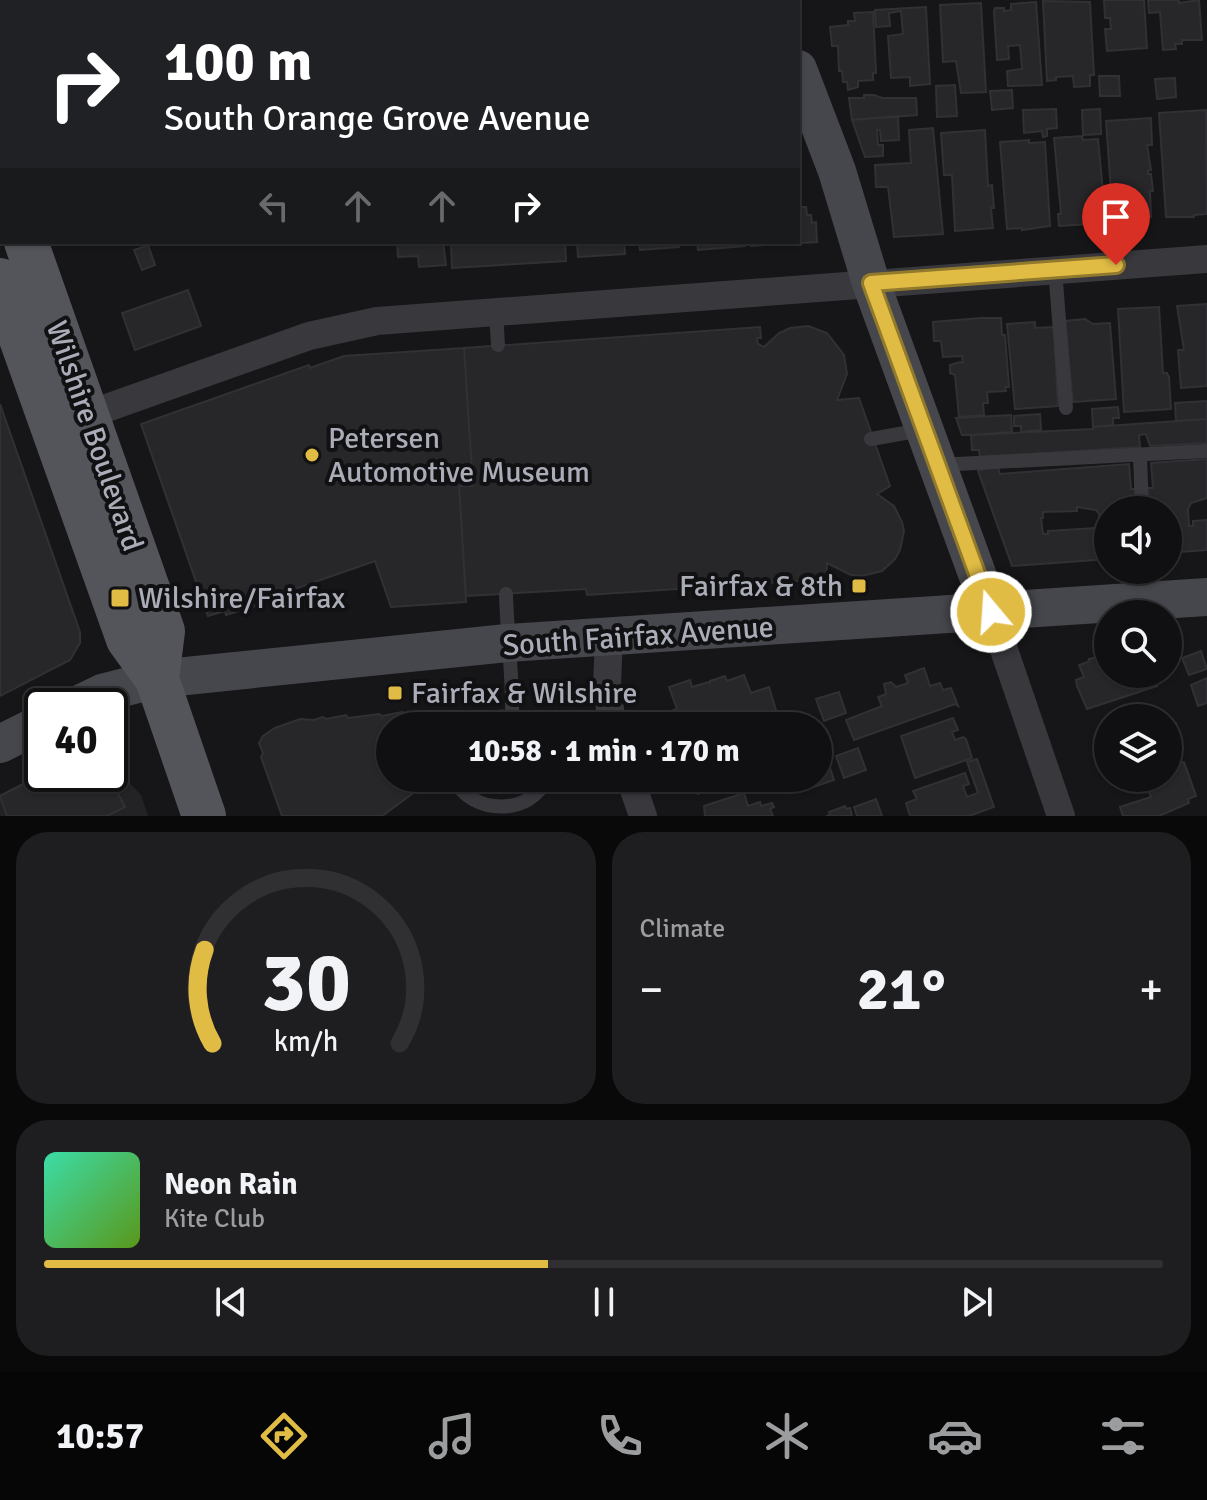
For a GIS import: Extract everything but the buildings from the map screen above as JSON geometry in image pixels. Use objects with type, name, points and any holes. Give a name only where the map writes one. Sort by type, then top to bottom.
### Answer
[{"type":"main road","points":[[800,74],[837,171],[871,283],[991,612]]},
{"type":"main road","name":"Wilshire Boulevard","points":[[27,244],[71,421]]},
{"type":"main road","name":"Wilshire Boulevard","points":[[0,280],[71,421],[163,631],[157,679],[204,816]]},
{"type":"main road","name":"South Fairfax Avenue","points":[[122,688],[157,679],[507,643],[991,612],[1143,586],[1207,597]]},
{"type":"main road","points":[[0,744],[24,732]]},
{"type":"street","points":[[71,421],[309,336],[377,321],[1207,259]]},
{"type":"street","points":[[991,612],[1061,816]]},
{"type":"street","points":[[609,638],[607,685],[610,712]]},
{"type":"street","points":[[635,792],[643,816]]},
{"type":"lane","points":[[1055,269],[1066,408]]},
{"type":"lane","points":[[496,312],[498,345]]},
{"type":"lane","points":[[871,439],[925,430]]},
{"type":"lane","points":[[938,465],[1207,451]]},
{"type":"lane","points":[[1140,455],[1141,496]]},
{"type":"lane","points":[[506,594],[512,712]]},
{"type":"lane","points":[[461,792],[475,805],[488,811],[505,812],[521,808],[538,792]]},
{"type":"shaded area","points":[[128,781],[141,795],[148,816],[0,816],[0,795],[24,782],[24,792],[128,792]]},
{"type":"place","name":"Petersen Automotive Museum","points":[[312,455]]},
{"type":"place","name":"Fairfax & 8th","points":[[859,586]]},
{"type":"place","name":"Wilshire/Fairfax","points":[[120,598]]},
{"type":"place","name":"Fairfax & Wilshire","points":[[395,693]]},
{"type":"route","points":[[991,612],[871,283],[1116,265]]}]
